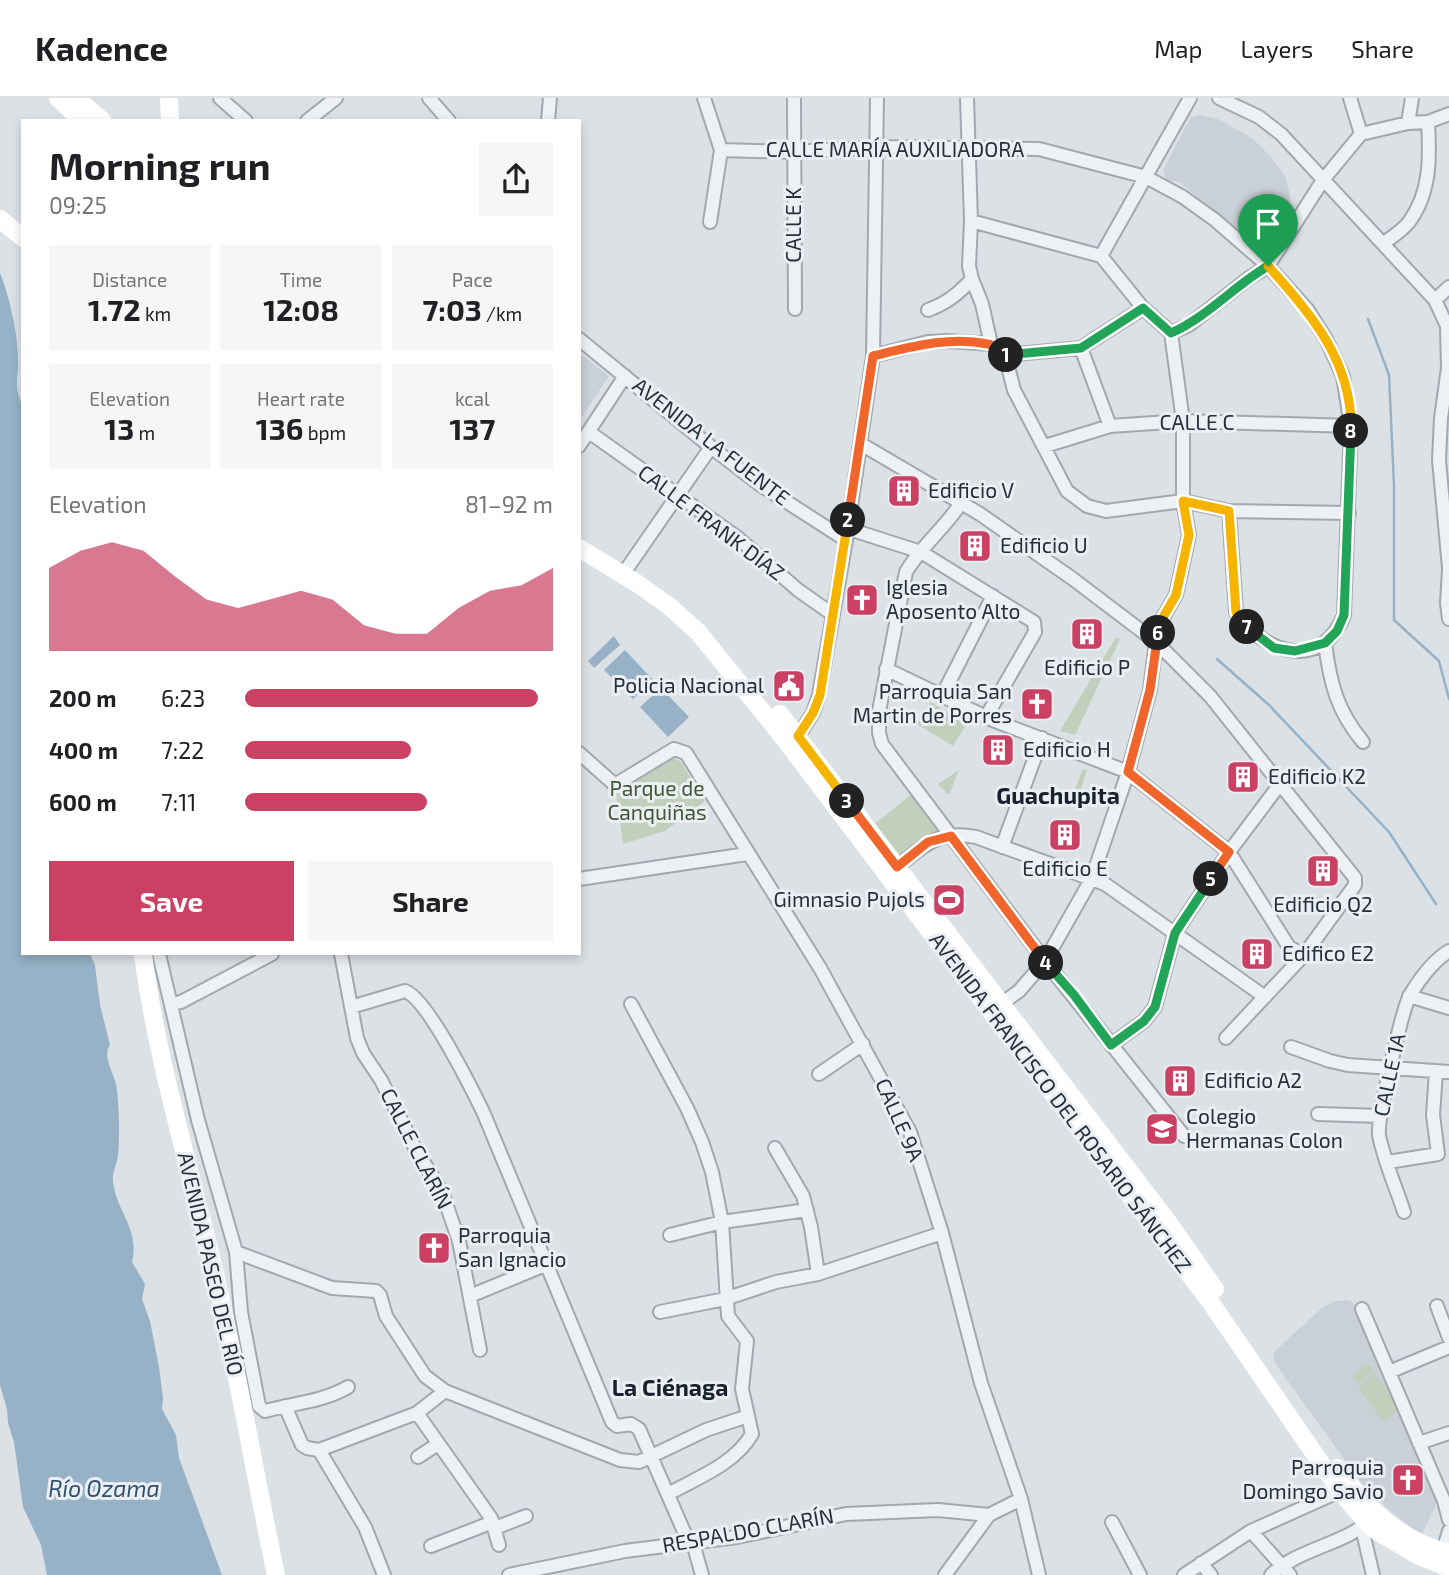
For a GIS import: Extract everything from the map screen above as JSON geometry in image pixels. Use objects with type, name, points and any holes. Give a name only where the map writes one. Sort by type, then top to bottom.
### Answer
[{"type":"main road","points":[[58,98],[80,119]]},
{"type":"main road","points":[[76,98],[101,119]]},
{"type":"main road","points":[[169,98],[170,119]]},
{"type":"main road","points":[[0,219],[21,236]]},
{"type":"main road","name":"AVENIDA FRANCISCO DEL ROSARIO SÁNCHEZ","points":[[581,539],[664,589],[701,619],[1214,1296],[1340,1490],[1368,1522],[1447,1557]]},
{"type":"main road","name":"AVENIDA FRANCISCO DEL ROSARIO SÁNCHEZ","points":[[581,549],[638,583],[691,625],[794,741],[897,867],[996,1008]]},
{"type":"main road","name":"AVENIDA PASEO DEL RÍO","points":[[143,955],[149,1000],[218,1285],[276,1575]]},
{"type":"main road","name":"AVENIDA FRANCISCO DEL ROSARIO SÁNCHEZ","points":[[1260,1365],[1342,1475],[1368,1522]]},
{"type":"street","points":[[219,98],[244,119]]},
{"type":"street","points":[[310,119],[337,98]]},
{"type":"street","points":[[429,98],[447,119]]},
{"type":"street","points":[[548,119],[550,98]]},
{"type":"street","points":[[704,98],[721,150],[710,222]]},
{"type":"street","name":"CALLE K","points":[[794,98],[795,309]]},
{"type":"street","points":[[794,741],[813,713],[820,695],[873,356],[877,98]]},
{"type":"street","points":[[967,98],[971,221],[968,266],[982,304],[991,344]]},
{"type":"street","points":[[1101,256],[1190,98]]},
{"type":"street","points":[[1219,98],[1259,117],[1281,134],[1435,300],[1447,326],[1448,369],[1440,460],[1449,568],[1449,619]]},
{"type":"street","points":[[1350,98],[1361,134]]},
{"type":"street","points":[[1408,123],[1412,98]]},
{"type":"street","points":[[1171,333],[1189,325],[1268,266],[1323,180],[1361,134],[1408,123],[1428,122],[1449,114]]},
{"type":"street","points":[[1384,243],[1408,224],[1424,197],[1430,156],[1428,122]]},
{"type":"street","name":"CALLE MARÍA AUXILIADORA","points":[[721,150],[795,152],[877,147],[1039,149],[1146,177],[1183,197],[1215,220],[1268,266],[1307,309],[1326,339],[1343,376],[1352,426],[1344,615],[1337,631],[1325,643]]},
{"type":"street","points":[[971,221],[1101,256],[1143,308],[1171,333],[1183,421],[1183,501],[1189,535],[1176,595],[1162,619],[1156,642],[1150,690],[1128,772],[1092,878],[1045,961],[1019,991],[996,1008]]},
{"type":"street","points":[[928,310],[956,296],[972,279]]},
{"type":"street","points":[[1435,300],[1449,287]]},
{"type":"street","points":[[1005,355],[1081,348],[1143,308]]},
{"type":"street","name":"AVENIDA LA FUENTE","points":[[581,341],[759,484],[846,534],[921,552],[1034,622],[1035,632],[986,717]]},
{"type":"street","points":[[873,356],[928,342],[991,344],[1005,355],[1014,390],[1068,491],[1087,506],[1106,511],[1183,501],[1229,511],[1349,513]]},
{"type":"street","points":[[1081,348],[1110,426]]},
{"type":"street","points":[[581,443],[625,376]]},
{"type":"street","name":"CALLE C","points":[[1045,446],[1110,426],[1183,421],[1352,426]]},
{"type":"street","name":"CALLE FRANK DÍAZ","points":[[589,432],[738,538],[798,590],[832,614]]},
{"type":"street","points":[[861,444],[961,503],[1032,550],[1156,642],[1210,696],[1356,881],[1304,956],[1226,1038]]},
{"type":"street","points":[[628,567],[711,447]]},
{"type":"street","points":[[961,503],[906,572],[879,711],[882,744],[1045,961],[1184,1136]]},
{"type":"street","points":[[1229,511],[1236,612],[1242,623],[1274,648],[1295,651],[1325,643],[1334,695],[1351,727],[1363,742]]},
{"type":"street","points":[[942,696],[993,596]]},
{"type":"street","points":[[886,669],[986,717],[1128,772],[1229,852],[1289,947],[1304,956]]},
{"type":"street","points":[[1002,847],[1042,738]]},
{"type":"street","name":"CALLE 9A","points":[[581,755],[614,784],[674,749],[686,753],[820,968],[863,1044],[910,1132],[942,1233],[981,1383],[1021,1499],[1039,1575]]},
{"type":"street","points":[[1111,1045],[1144,1021],[1155,1007],[1175,933],[1229,852],[1280,784]]},
{"type":"street","points":[[897,867],[928,842],[962,834],[976,837],[1092,878],[1140,908],[1265,997]]},
{"type":"street","points":[[581,879],[747,853]]},
{"type":"street","name":"CALLE 1A","points":[[1404,1212],[1379,1133],[1380,1116],[1397,1036],[1409,996],[1424,975],[1449,951]]},
{"type":"street","points":[[159,955],[198,1120],[236,1252],[242,1312],[261,1409],[327,1398],[348,1387]]},
{"type":"street","points":[[172,1004],[181,1002],[270,955]]},
{"type":"street","name":"CALLE CLARÍN","points":[[341,955],[357,1038],[363,1054],[381,1080],[416,1150],[442,1192],[459,1241],[480,1350]]},
{"type":"street","points":[[351,1007],[405,991],[412,993],[419,1002],[473,1090],[612,1422],[617,1426],[631,1424],[639,1429],[691,1543],[702,1575]]},
{"type":"street","points":[[1409,996],[1449,1008]]},
{"type":"street","points":[[631,1004],[687,1108],[702,1142],[712,1172],[722,1222],[727,1317],[747,1341],[742,1389],[752,1434],[738,1451],[720,1465],[668,1494]]},
{"type":"street","points":[[819,1074],[863,1044]]},
{"type":"street","points":[[1291,1047],[1348,1065],[1442,1072],[1433,1115],[1438,1154],[1388,1162]]},
{"type":"street","points":[[1318,1114],[1380,1116]]},
{"type":"street","points":[[775,1148],[803,1196],[817,1274]]},
{"type":"street","points":[[670,1235],[722,1222],[807,1210]]},
{"type":"street","points":[[660,1312],[725,1299],[776,1282],[817,1274],[942,1233]]},
{"type":"street","points":[[236,1252],[332,1288],[379,1293],[386,1316],[425,1376],[445,1391],[620,1460],[639,1462],[706,1430],[748,1416]]},
{"type":"street","points":[[470,1296],[545,1265]]},
{"type":"street","points":[[1437,1306],[1449,1338]]},
{"type":"street","points":[[1362,1309],[1419,1443],[1447,1500],[1449,1520]]},
{"type":"street","points":[[1390,1373],[1449,1347]]},
{"type":"street","points":[[285,1406],[302,1445],[319,1450],[417,1413],[445,1391]]},
{"type":"street","points":[[417,1413],[494,1525],[499,1545]]},
{"type":"street","points":[[1419,1443],[1449,1433]]},
{"type":"street","points":[[418,1457],[438,1444]]},
{"type":"street","points":[[319,1450],[365,1527],[384,1575]]},
{"type":"street","points":[[1185,1575],[1251,1531],[1340,1490]]},
{"type":"street","points":[[945,1575],[989,1515],[1021,1499]]},
{"type":"street","name":"RESPALDO CLARÍN","points":[[516,1574],[625,1551],[737,1537],[846,1514],[938,1510],[989,1515]]},
{"type":"street","points":[[431,1546],[527,1516]]},
{"type":"street","points":[[1112,1522],[1140,1575]]},
{"type":"street","points":[[1271,1575],[1286,1570],[1294,1557],[1368,1522],[1373,1575]]},
{"type":"street","points":[[1251,1531],[1286,1570]]},
{"type":"street","points":[[1447,1557],[1449,1531]]},
{"type":"street","points":[[1201,1563],[1210,1575]]},
{"type":"shaded area","points":[[1200,115],[1218,119],[1252,138],[1285,176],[1290,195],[1288,207],[1277,232],[1266,239],[1254,243],[1179,182],[1166,180],[1163,170],[1191,117]]},
{"type":"shaded area","points":[[581,355],[609,376],[581,418]]},
{"type":"shaded area","points":[[1349,1300],[1358,1307],[1440,1496],[1421,1536],[1368,1492],[1274,1362],[1274,1352],[1322,1308],[1335,1301]]},
{"type":"green space","points":[[1116,637],[1120,639],[1075,735],[1060,731]]},
{"type":"green space","points":[[931,702],[966,725],[953,746],[917,724]]},
{"type":"green space","name":"Parque de Canquiñas","points":[[674,758],[681,762],[705,801],[665,831],[623,844],[616,793]]},
{"type":"green space","points":[[1083,769],[1087,770],[1075,806],[1069,804]]},
{"type":"green space","points":[[959,770],[949,795],[938,784]]},
{"type":"green space","points":[[913,793],[939,830],[895,863],[871,827]]},
{"type":"green space","points":[[1369,1364],[1374,1372],[1358,1383],[1352,1375]]},
{"type":"green space","points":[[1375,1373],[1400,1409],[1384,1423],[1358,1387]]},
{"type":"water","name":"Río Ozama","points":[[0,273],[15,331],[18,354],[17,386],[21,402],[21,955],[90,955],[95,965],[100,1005],[110,1045],[108,1061],[117,1090],[119,1139],[113,1178],[115,1192],[133,1239],[132,1262],[145,1284],[142,1299],[150,1321],[159,1367],[162,1409],[176,1435],[179,1458],[222,1575],[47,1575],[41,1545],[23,1507],[14,1442],[0,1385]]},
{"type":"water","points":[[614,636],[620,645],[594,668],[588,661]]},
{"type":"water","points":[[625,650],[653,680],[633,699],[604,670]]},
{"type":"water","points":[[661,688],[689,717],[668,737],[640,707]]},
{"type":"waterway","points":[[1368,319],[1389,375],[1394,486],[1394,620],[1439,661],[1449,699]]},
{"type":"waterway","points":[[1217,659],[1269,705],[1389,832],[1436,904]]},
{"type":"place","name":"Edificio V","points":[[904,491]]},
{"type":"place","name":"Edificio U","points":[[975,546]]},
{"type":"place","name":"Iglesia Aposento Alto","points":[[862,600]]},
{"type":"place","name":"Edificio P","points":[[1087,634]]},
{"type":"place","name":"Policia Nacional","points":[[789,686]]},
{"type":"place","name":"Parroquia San Martin de Porres","points":[[1037,704]]},
{"type":"place","name":"Edificio H","points":[[998,750]]},
{"type":"place","name":"Edificio K2","points":[[1243,777]]},
{"type":"place","name":"Edificio E","points":[[1065,835]]},
{"type":"place","name":"Edificio Q2","points":[[1323,871]]},
{"type":"place","name":"Gimnasio Pujols","points":[[949,900]]},
{"type":"place","name":"Edifico E2","points":[[1257,954]]},
{"type":"place","name":"Edificio A2","points":[[1180,1081]]},
{"type":"place","name":"Colegio Hermanas Colon","points":[[1162,1129]]},
{"type":"place","name":"Parroquia San Ignacio","points":[[434,1248]]},
{"type":"place","name":"Parroquia Domingo Savio","points":[[1408,1480]]},
{"type":"district","name":"Guachupita","points":[[1058,796]]},
{"type":"district","name":"La Ciénaga","points":[[670,1388]]},
{"type":"route","points":[[1268,266],[1307,309],[1326,339],[1343,376],[1352,426],[1344,615],[1337,631],[1325,643],[1313,648],[1295,651],[1274,648],[1254,634],[1242,623],[1236,612],[1229,511],[1183,501],[1189,535],[1176,595],[1162,619],[1156,642],[1150,690],[1128,772],[1229,852],[1175,933],[1155,1007],[1144,1021],[1111,1045],[951,836],[928,842],[897,867],[798,736],[813,713],[820,695],[873,356],[928,342],[949,341],[991,344],[1005,355],[1081,348],[1143,308],[1171,333],[1189,325],[1268,266]]}]
